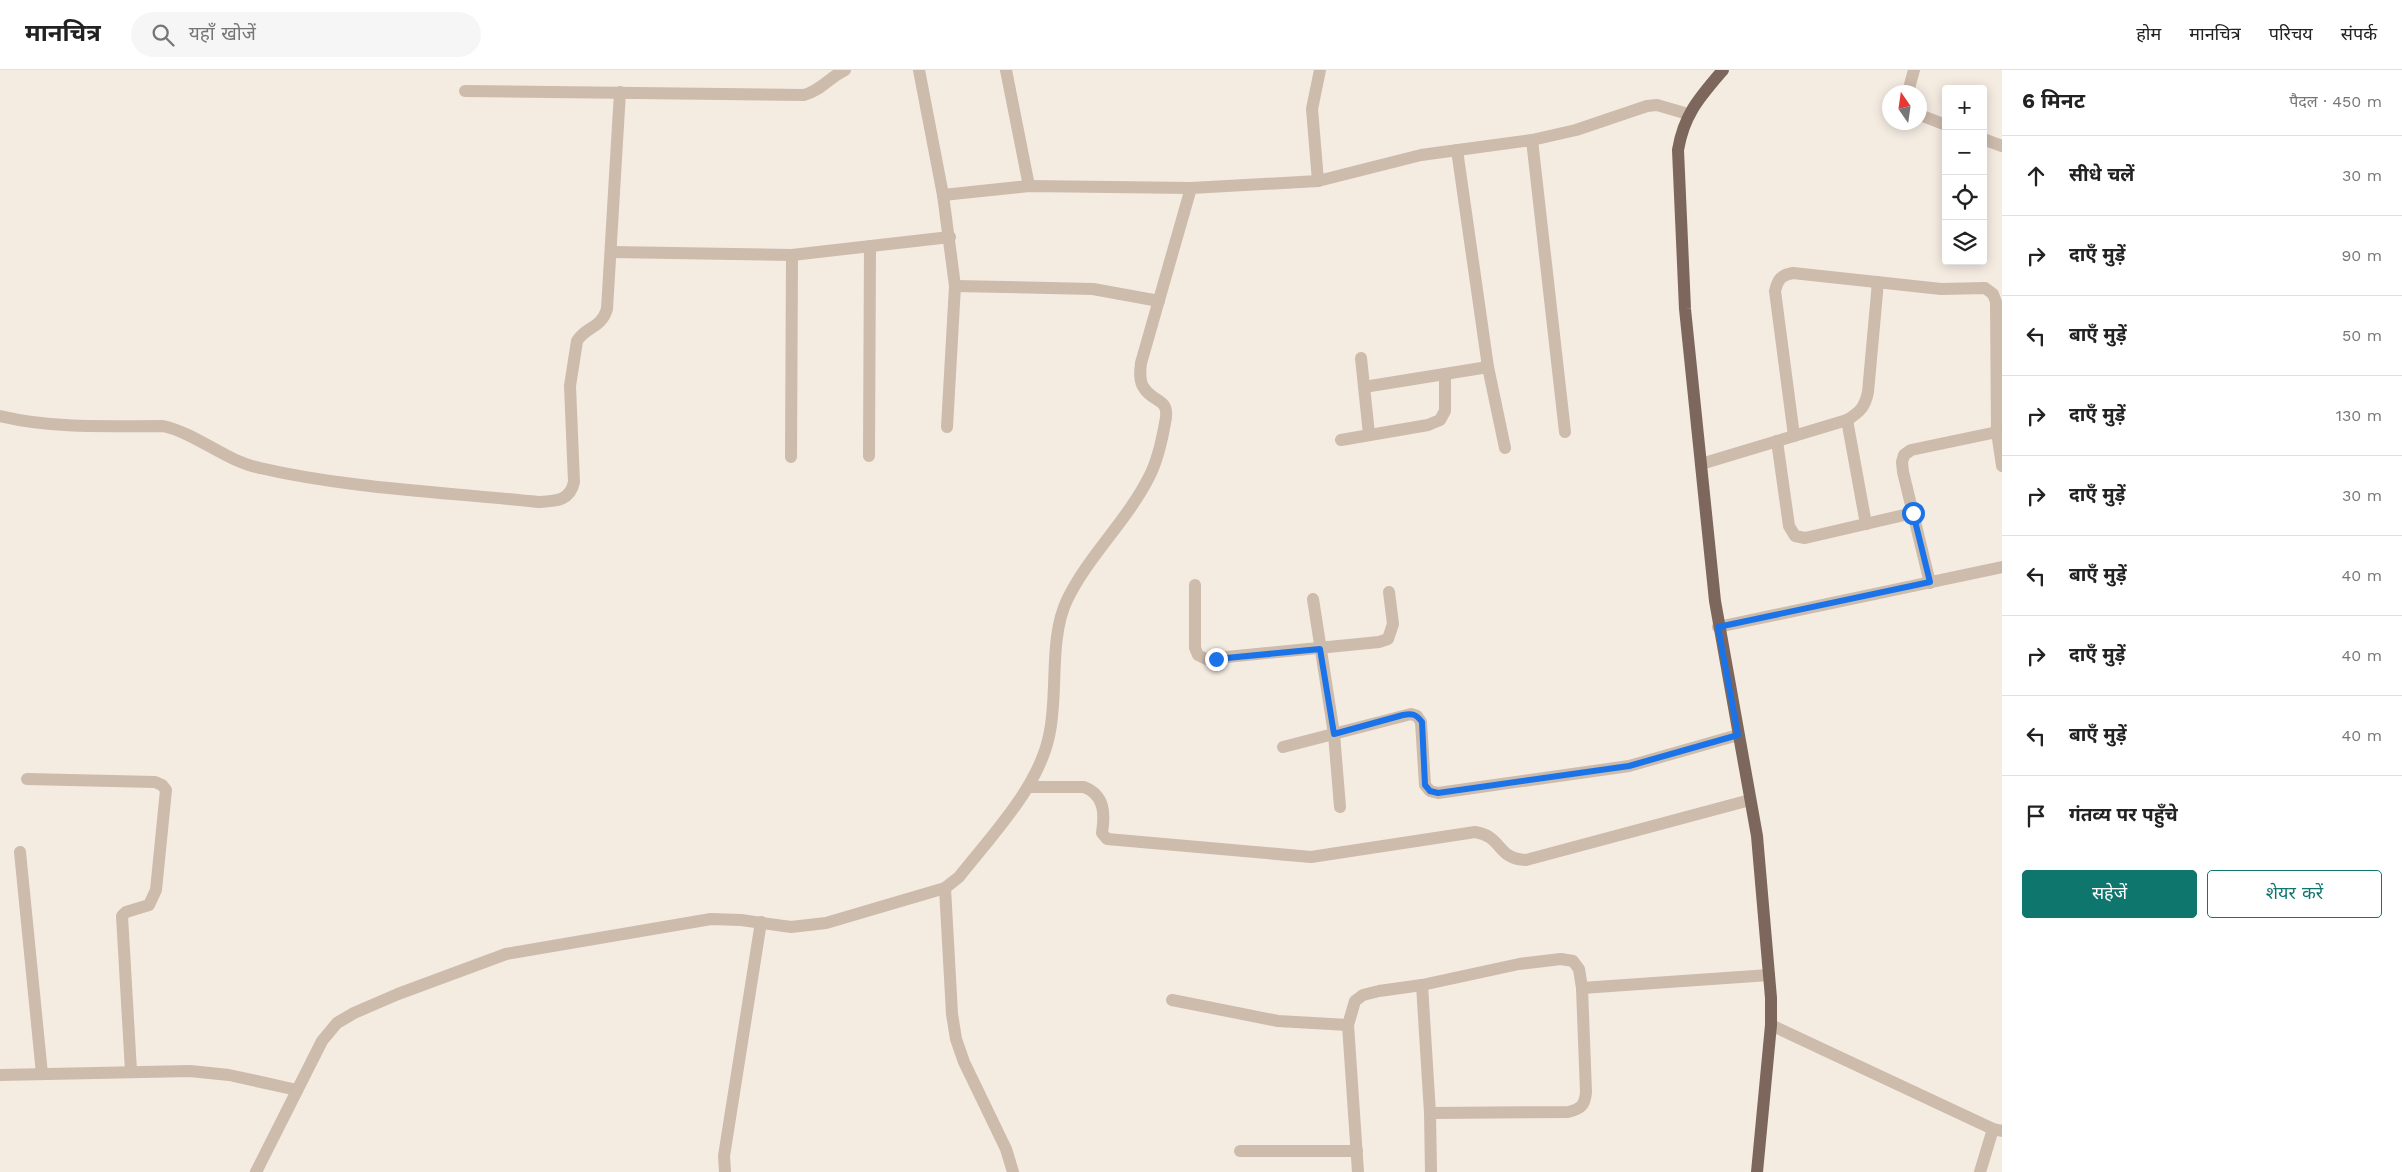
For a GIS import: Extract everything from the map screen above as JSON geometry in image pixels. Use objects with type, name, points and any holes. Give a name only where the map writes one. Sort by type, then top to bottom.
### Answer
[{"type":"main road","points":[[1724,70],[1688,114],[1680,132],[1678,150],[1679,187],[1685,310],[1718,627],[1757,836],[1769,975],[1771,1026],[1757,1172]]},
{"type":"street","points":[[465,91],[804,95],[813,93],[827,81],[845,70]]},
{"type":"street","points":[[919,70],[943,195],[955,286],[947,427]]},
{"type":"street","points":[[1006,70],[1029,186]]},
{"type":"street","points":[[1318,181],[1312,109],[1320,70]]},
{"type":"street","points":[[1910,85],[1914,70]]},
{"type":"street","points":[[0,416],[29,423],[72,427],[164,426],[178,429],[225,454],[258,468],[330,481],[538,502],[565,498],[572,491],[574,482],[570,386],[573,356],[580,335],[600,324],[605,316],[612,252],[620,92]]},
{"type":"street","points":[[943,195],[1029,186],[1192,188],[1318,181],[1422,155],[1532,140],[1576,130],[1647,106],[1657,105],[1688,114]]},
{"type":"street","points":[[1927,118],[1942,123]]},
{"type":"street","points":[[1532,140],[1565,432]]},
{"type":"street","points":[[1987,140],[2002,146]]},
{"type":"street","points":[[1457,150],[1488,367],[1505,448]]},
{"type":"street","points":[[256,1172],[322,1041],[337,1023],[354,1013],[398,994],[490,960],[535,948],[711,919],[761,922],[791,927],[826,923],[945,888],[959,877],[1028,787],[1041,763],[1050,731],[1059,627],[1067,601],[1150,475],[1166,422],[1166,408],[1162,401],[1143,388],[1140,377],[1141,362],[1192,188]]},
{"type":"street","points":[[612,252],[792,256],[950,237]]},
{"type":"street","points":[[869,456],[870,246]]},
{"type":"street","points":[[791,457],[792,256]]},
{"type":"street","points":[[1794,436],[1775,291],[1777,281],[1784,275],[1793,273],[1941,289],[1985,288],[1993,294],[1996,302],[1997,432],[2002,466]]},
{"type":"street","points":[[1701,464],[1847,420],[1860,413],[1866,404],[1878,282]]},
{"type":"street","points":[[955,286],[1093,288],[1159,301]]},
{"type":"street","points":[[1361,358],[1369,434]]},
{"type":"street","points":[[1364,386],[1488,367]]},
{"type":"street","points":[[1341,440],[1428,425],[1440,420],[1445,410],[1445,374]]},
{"type":"street","points":[[1847,420],[1866,524]]},
{"type":"street","points":[[1930,582],[1903,472],[1902,462],[1904,455],[1912,450],[1997,432]]},
{"type":"street","points":[[1777,441],[1790,526],[1795,536],[1805,538],[1913,513]]},
{"type":"street","points":[[1718,627],[2002,567]]},
{"type":"street","points":[[1195,585],[1195,648],[1198,655],[1206,659],[1320,649],[1379,642],[1388,639],[1393,624],[1389,592]]},
{"type":"street","points":[[1313,599],[1334,734],[1340,807]]},
{"type":"street","points":[[1283,747],[1411,714],[1417,716],[1422,722],[1425,785],[1430,791],[1438,793],[1629,766],[1738,735]]},
{"type":"street","points":[[27,779],[155,782],[162,785],[166,790],[156,890],[149,905],[126,912],[122,916],[131,1071]]},
{"type":"street","points":[[1028,787],[1084,787],[1091,790],[1098,795],[1104,810],[1102,833],[1107,839],[1311,857],[1376,849],[1474,832],[1487,834],[1507,855],[1515,860],[1526,860],[1750,800]]},
{"type":"street","points":[[20,852],[42,1074]]},
{"type":"street","points":[[945,888],[952,1014],[956,1038],[964,1062],[1006,1149],[1013,1172]]},
{"type":"street","points":[[725,1172],[724,1156],[761,922]]},
{"type":"street","points":[[1358,1172],[1348,1025],[1355,1001],[1363,995],[1379,991],[1422,985],[1519,964],[1561,959],[1573,962],[1579,969],[1582,988],[1586,1102],[1580,1110],[1568,1112],[1430,1113]]},
{"type":"street","points":[[1582,988],[1769,975]]},
{"type":"street","points":[[1422,985],[1430,1113],[1431,1172]]},
{"type":"street","points":[[1172,1000],[1278,1021],[1348,1025]]},
{"type":"street","points":[[1771,1026],[1998,1130],[1980,1172]]},
{"type":"street","points":[[0,1075],[131,1071],[212,1072],[297,1090]]},
{"type":"street","points":[[1240,1151],[1357,1151]]},
{"type":"route","points":[[1216,659],[1320,649],[1334,734],[1403,715],[1411,714],[1417,716],[1422,722],[1425,785],[1430,791],[1438,793],[1629,766],[1738,735],[1718,627],[1930,582],[1913,513]]}]
